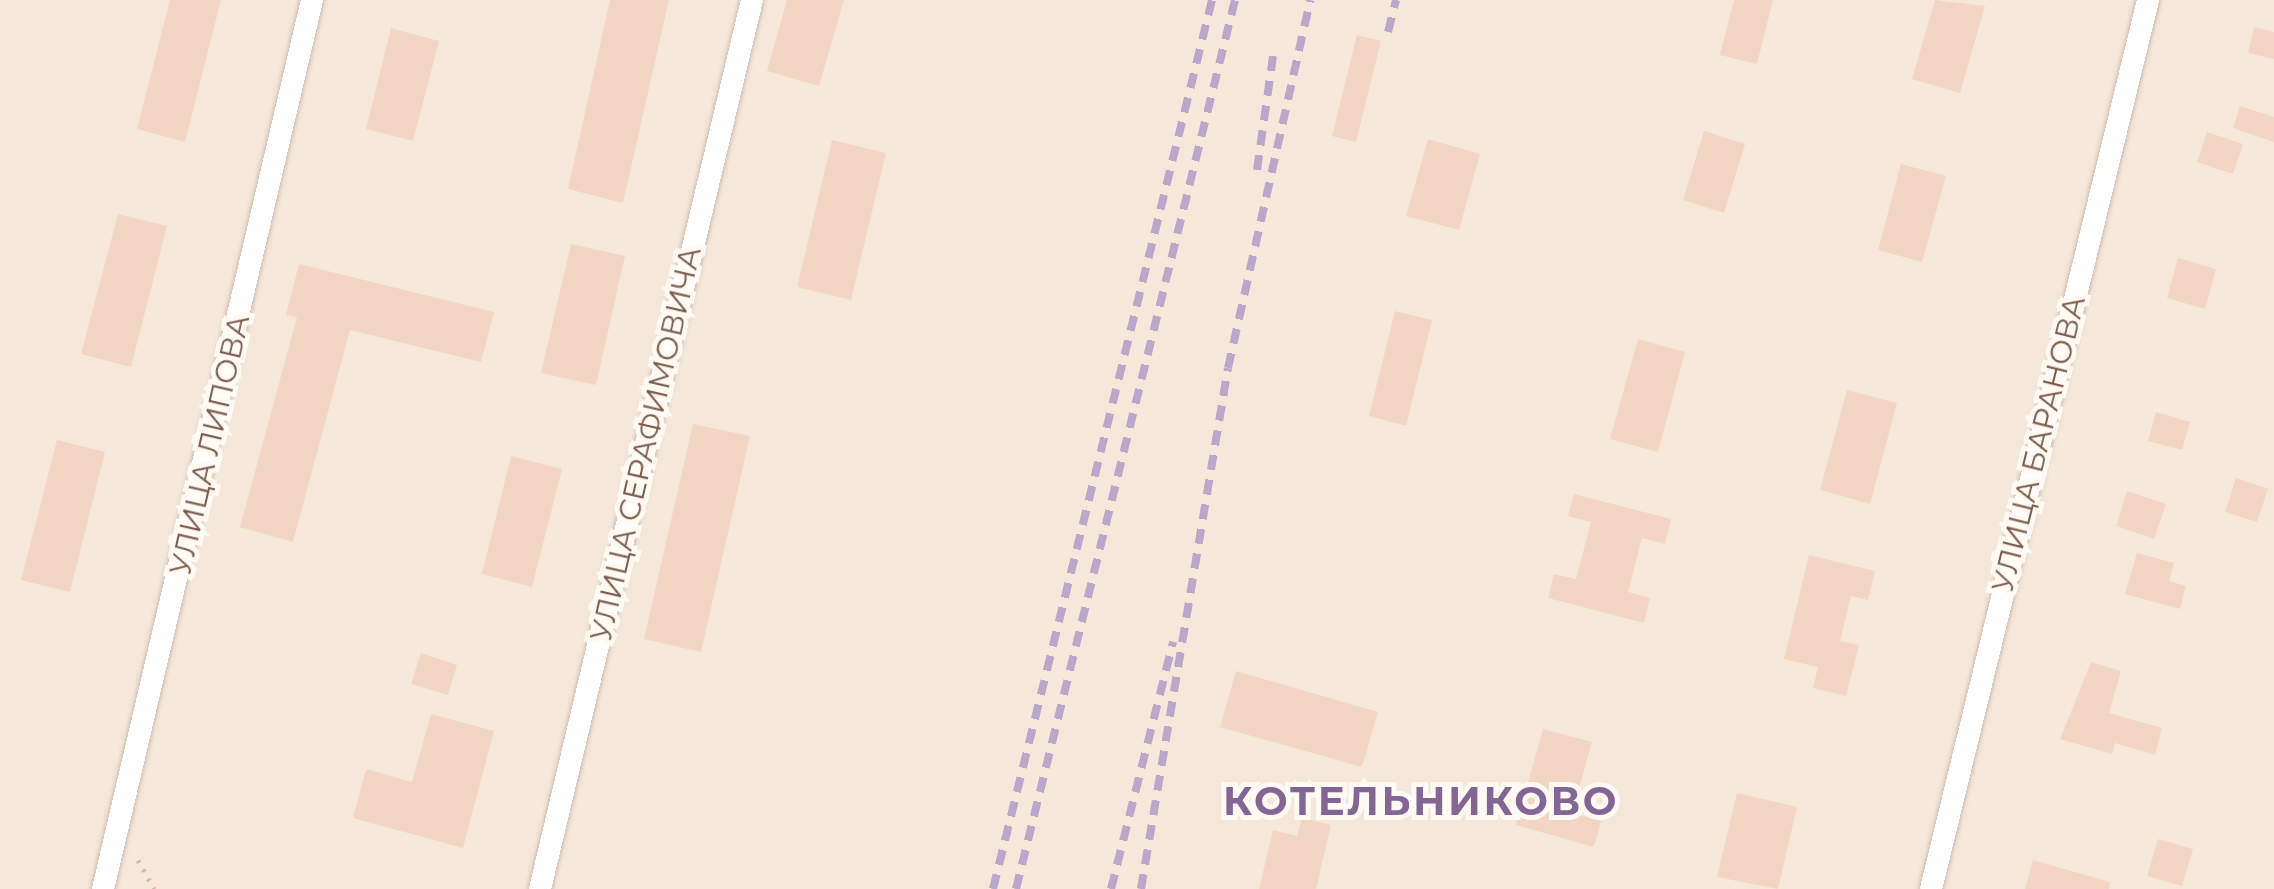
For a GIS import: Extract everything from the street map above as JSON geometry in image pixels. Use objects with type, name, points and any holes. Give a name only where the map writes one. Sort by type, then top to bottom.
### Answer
[{"type":"street","name":"УЛИЦА ЛИПОВА","points":[[104,889],[312,0]]},
{"type":"street","name":"УЛИЦА СЕРАФИМОВИЧА","points":[[540,889],[752,0]]},
{"type":"street","name":"УЛИЦА БАРАНОВА","points":[[1931,889],[2148,0]]},
{"type":"shaded area","points":[[0,0],[2274,0],[2274,889],[0,889]]},
{"type":"building","points":[[170,0],[221,0],[185,142],[137,129]]},
{"type":"building","points":[[610,0],[669,0],[623,203],[568,189]]},
{"type":"building","points":[[787,0],[844,0],[819,86],[767,71]]},
{"type":"building","points":[[1734,0],[1773,0],[1757,64],[1720,55]]},
{"type":"building","points":[[1935,0],[1985,6],[1960,93],[1912,79]]},
{"type":"building","points":[[2254,27],[2274,32],[2274,59],[2248,53]]},
{"type":"building","points":[[391,28],[439,41],[413,141],[366,129]]},
{"type":"building","points":[[1357,35],[1381,41],[1356,142],[1332,136]]},
{"type":"building","points":[[2240,106],[2274,117],[2274,142],[2233,128]]},
{"type":"building","points":[[1704,131],[1745,144],[1724,213],[1683,200]]},
{"type":"building","points":[[2207,132],[2243,144],[2233,174],[2197,162]]},
{"type":"building","points":[[1428,139],[1480,154],[1459,230],[1406,216]]},
{"type":"building","points":[[832,140],[886,153],[851,300],[797,287]]},
{"type":"building","points":[[1901,164],[1946,176],[1922,262],[1878,250]]},
{"type":"building","points":[[118,214],[167,226],[131,367],[81,354]]},
{"type":"building","points":[[571,244],[625,256],[596,385],[541,373]]},
{"type":"building","points":[[2178,258],[2216,269],[2205,309],[2167,298]]},
{"type":"building","points":[[299,264],[494,312],[481,362],[350,330],[293,542],[240,527],[297,317],[286,315]]},
{"type":"building","points":[[1395,311],[1432,320],[1406,426],[1369,416]]},
{"type":"building","points":[[1638,339],[1685,352],[1658,452],[1610,439]]},
{"type":"building","points":[[1847,390],[1897,403],[1870,504],[1820,490]]},
{"type":"building","points":[[2156,412],[2190,422],[2182,450],[2148,441]]},
{"type":"building","points":[[693,424],[750,436],[701,652],[644,639]]},
{"type":"building","points":[[57,440],[105,452],[70,592],[21,580]]},
{"type":"building","points":[[511,456],[562,469],[532,587],[482,574]]},
{"type":"building","points":[[2236,478],[2268,489],[2257,522],[2225,512]]},
{"type":"building","points":[[2127,491],[2166,504],[2154,539],[2116,526]]},
{"type":"building","points":[[1574,494],[1671,519],[1665,544],[1642,538],[1628,592],[1650,598],[1644,623],[1548,598],[1554,574],[1576,579],[1591,522],[1568,516]]},
{"type":"building","points":[[2137,553],[2174,563],[2169,581],[2186,586],[2180,609],[2125,594]]},
{"type":"building","points":[[1809,555],[1875,571],[1868,600],[1851,596],[1840,641],[1859,645],[1846,696],[1813,688],[1818,667],[1784,659]]},
{"type":"building","points":[[421,653],[457,665],[448,695],[411,684]]},
{"type":"building","points":[[2091,662],[2121,671],[2109,713],[2162,728],[2155,755],[2115,743],[2112,754],[2060,739]]},
{"type":"building","points":[[1236,671],[1378,712],[1362,767],[1220,727]]},
{"type":"building","points":[[431,714],[494,731],[463,848],[353,818],[366,769],[412,782]]},
{"type":"building","points":[[1543,729],[1592,742],[1572,813],[1601,821],[1594,847],[1516,825]]},
{"type":"building","points":[[1737,793],[1797,807],[1778,889],[1717,877]]},
{"type":"building","points":[[1302,818],[1331,825],[1316,889],[1259,889],[1273,830],[1297,836]]},
{"type":"building","points":[[2158,839],[2193,849],[2182,886],[2147,876]]},
{"type":"building","points":[[2033,860],[2110,882],[2109,889],[2025,889]]},
{"type":"railway","points":[[993,889],[1212,0]]},
{"type":"railway","points":[[1016,889],[1235,0]]},
{"type":"railway","points":[[1141,889],[1228,368],[1310,0]]},
{"type":"railway","points":[[1388,32],[1396,0]]},
{"type":"railway","points":[[1257,170],[1274,49]]},
{"type":"railway","points":[[1111,889],[1173,642]]},
{"type":"district","name":"КОТЕЛЬНИКОВО","points":[[1421,801]]}]
